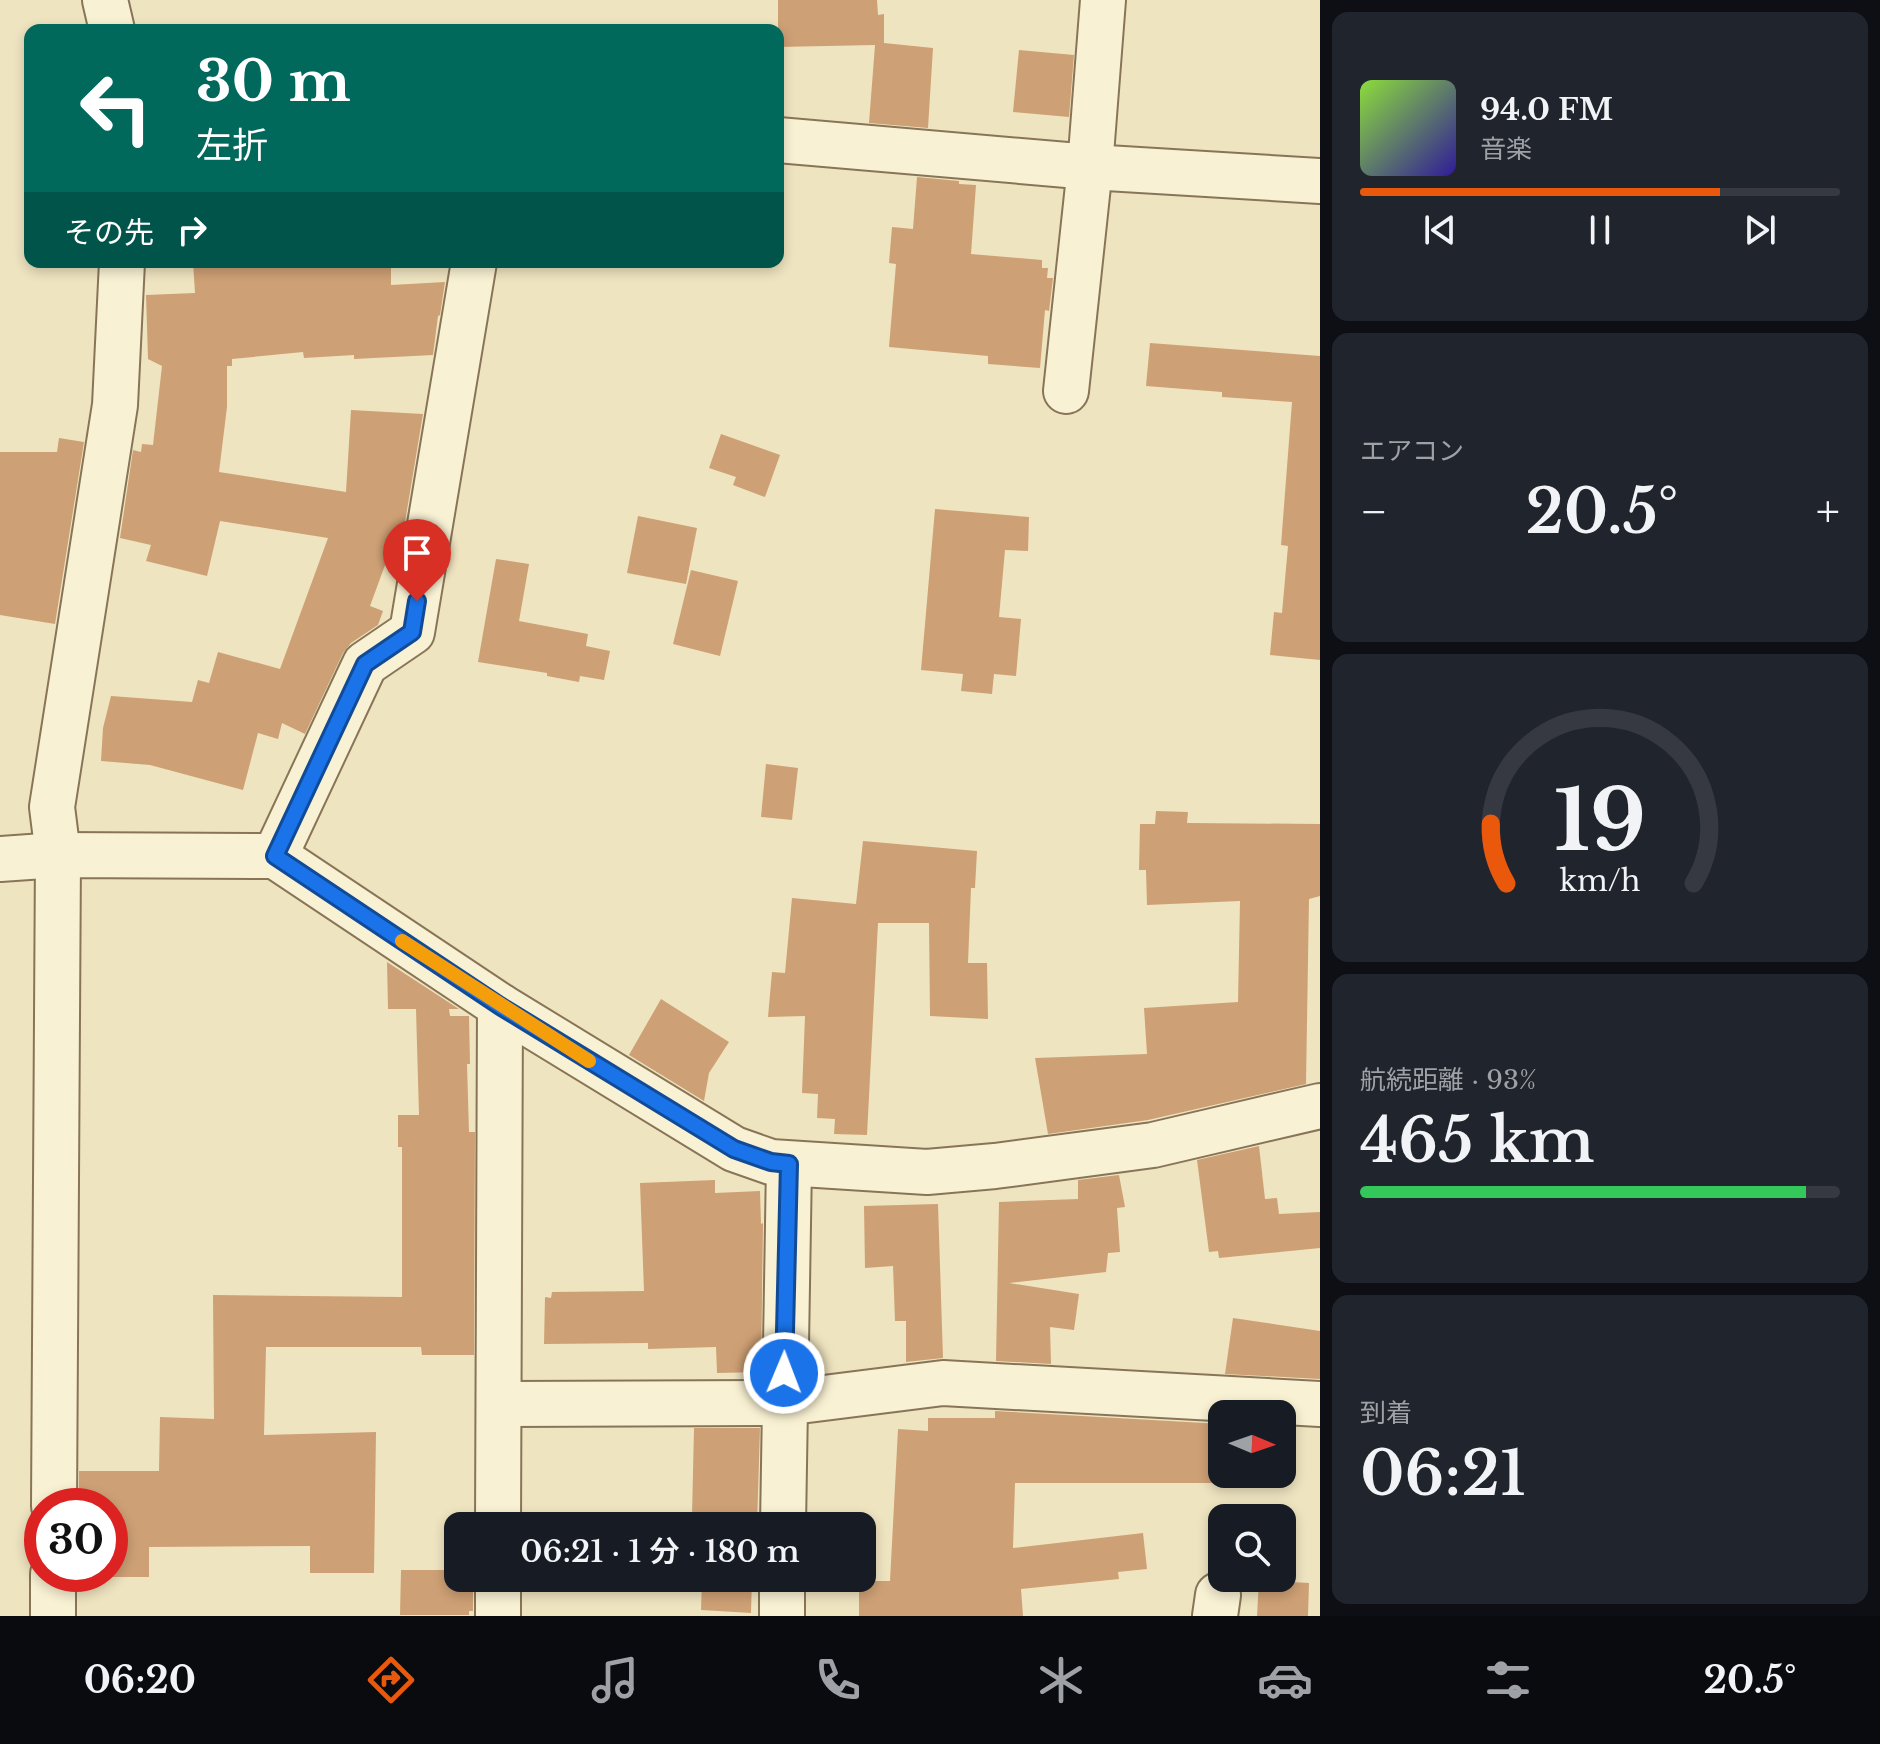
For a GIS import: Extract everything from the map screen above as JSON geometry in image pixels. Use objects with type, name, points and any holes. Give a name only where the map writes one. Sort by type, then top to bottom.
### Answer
[{"type":"street","points":[[105,0],[111,24]]},
{"type":"street","points":[[1066,391],[1090,167],[1103,0]]},
{"type":"street","points":[[784,141],[1090,167],[1320,181]]},
{"type":"street","points":[[54,1488],[58,855],[52,807],[115,405],[122,268]]},
{"type":"street","points":[[275,856],[365,664],[412,632],[473,268]]},
{"type":"street","points":[[0,859],[58,855],[275,856],[500,1006],[734,1149],[771,1162],[927,1172],[995,1166],[1153,1145],[1320,1106]]},
{"type":"street","points":[[498,1512],[500,1006]]},
{"type":"street","points":[[783,1512],[789,1164]]},
{"type":"street","points":[[499,1404],[784,1403],[943,1383],[1320,1404]]},
{"type":"street","points":[[53,1592],[53,1616]]},
{"type":"street","points":[[498,1592],[498,1616]]},
{"type":"street","points":[[782,1592],[782,1616]]},
{"type":"building","points":[[778,0],[877,0],[878,15],[884,14],[884,43],[933,48],[928,128],[869,123],[875,45],[784,47],[784,24],[778,24]]},
{"type":"building","points":[[1019,50],[1074,55],[1069,117],[1013,112]]},
{"type":"building","points":[[917,177],[976,185],[971,254],[1042,260],[1042,268],[1048,268],[1047,278],[1053,278],[1049,311],[1045,310],[1040,368],[988,364],[988,356],[889,347],[896,264],[889,263],[892,227],[913,229]]},
{"type":"building","points":[[193,268],[391,268],[391,285],[445,282],[433,355],[304,358],[303,352],[232,359],[232,366],[227,366],[227,407],[219,472],[346,492],[351,410],[423,414],[401,546],[392,546],[370,606],[383,611],[378,625],[351,643],[343,653],[305,734],[282,723],[278,739],[258,733],[243,790],[150,765],[101,761],[103,728],[111,696],[192,702],[198,680],[209,683],[218,652],[280,669],[328,538],[220,521],[207,576],[146,561],[151,545],[120,538],[133,450],[141,452],[142,444],[153,445],[162,366],[148,359],[146,295],[195,293]]},
{"type":"building","points":[[1150,343],[1320,356],[1320,660],[1270,655],[1274,612],[1282,613],[1288,546],[1281,545],[1292,402],[1222,397],[1222,392],[1146,386]]},
{"type":"building","points":[[721,434],[780,455],[765,497],[733,485],[736,477],[709,468]]},
{"type":"building","points":[[59,438],[84,442],[55,624],[0,615],[0,452],[57,452]]},
{"type":"building","points":[[935,509],[1029,517],[1028,551],[1005,550],[999,617],[1021,619],[1016,676],[994,674],[992,694],[961,691],[963,674],[921,670]]},
{"type":"building","points":[[638,516],[697,528],[686,584],[627,573]]},
{"type":"building","points":[[496,559],[529,564],[519,621],[588,634],[586,646],[610,651],[604,680],[580,676],[579,682],[547,676],[547,673],[478,662]]},
{"type":"building","points":[[691,570],[738,581],[720,656],[673,644]]},
{"type":"building","points":[[766,764],[798,768],[792,820],[761,817]]},
{"type":"building","points":[[1156,811],[1188,812],[1187,823],[1320,824],[1320,896],[1309,899],[1306,1084],[1148,1120],[1048,1134],[1035,1058],[1147,1054],[1144,1008],[1238,1002],[1240,901],[1147,905],[1146,870],[1139,870],[1140,824],[1155,824]]},
{"type":"building","points":[[863,841],[977,851],[975,888],[971,888],[968,963],[987,963],[988,1019],[930,1016],[929,923],[878,923],[867,1135],[834,1134],[835,1119],[817,1118],[818,1094],[802,1093],[805,1016],[768,1017],[772,972],[785,973],[792,898],[856,904]]},
{"type":"building","points":[[387,962],[459,1009],[449,1009],[450,1016],[469,1016],[469,1132],[475,1132],[474,1355],[422,1355],[421,1347],[266,1347],[264,1435],[376,1432],[374,1573],[310,1573],[310,1546],[149,1547],[149,1577],[128,1577],[128,1488],[79,1488],[79,1471],[159,1471],[160,1417],[214,1419],[213,1295],[402,1297],[402,1147],[398,1147],[398,1115],[419,1115],[416,1009],[388,1009]]},
{"type":"building","points":[[661,999],[729,1042],[709,1073],[704,1101],[629,1055]]},
{"type":"building","points":[[1259,1146],[1265,1199],[1277,1198],[1279,1214],[1320,1212],[1320,1248],[1219,1258],[1218,1251],[1209,1252],[1197,1160]]},
{"type":"building","points":[[1119,1175],[1125,1207],[1117,1208],[1120,1252],[1108,1253],[1106,1272],[1009,1283],[1079,1294],[1074,1330],[1050,1327],[1051,1364],[996,1361],[999,1202],[1078,1199],[1078,1180]]},
{"type":"building","points":[[715,1180],[715,1193],[760,1191],[763,1223],[761,1372],[717,1373],[716,1347],[648,1349],[648,1343],[544,1344],[545,1297],[551,1298],[552,1292],[644,1291],[640,1183]]},
{"type":"building","points":[[938,1204],[943,1358],[906,1362],[906,1321],[895,1321],[893,1266],[865,1268],[864,1206]]},
{"type":"building","points":[[1233,1318],[1320,1331],[1320,1379],[1225,1374]]},
{"type":"building","points":[[995,1411],[1208,1423],[1208,1483],[1015,1483],[1013,1548],[1143,1533],[1147,1569],[1118,1572],[1119,1579],[1021,1589],[1023,1616],[859,1616],[859,1592],[876,1592],[876,1581],[890,1581],[898,1429],[928,1431],[928,1418],[995,1418]]},
{"type":"building","points":[[694,1428],[760,1428],[757,1512],[692,1512]]},
{"type":"building","points":[[401,1570],[444,1570],[444,1592],[473,1592],[473,1611],[469,1611],[469,1615],[400,1615]]},
{"type":"building","points":[[1296,1582],[1309,1583],[1308,1616],[1257,1616],[1258,1592],[1296,1592]]},
{"type":"building","points":[[702,1592],[752,1592],[751,1613],[701,1610]]},
{"type":"slow traffic","points":[[402,941],[589,1061]]},
{"type":"route","points":[[417,601],[412,632],[365,664],[275,856],[500,1006],[734,1149],[771,1162],[789,1164],[784,1373]]}]
